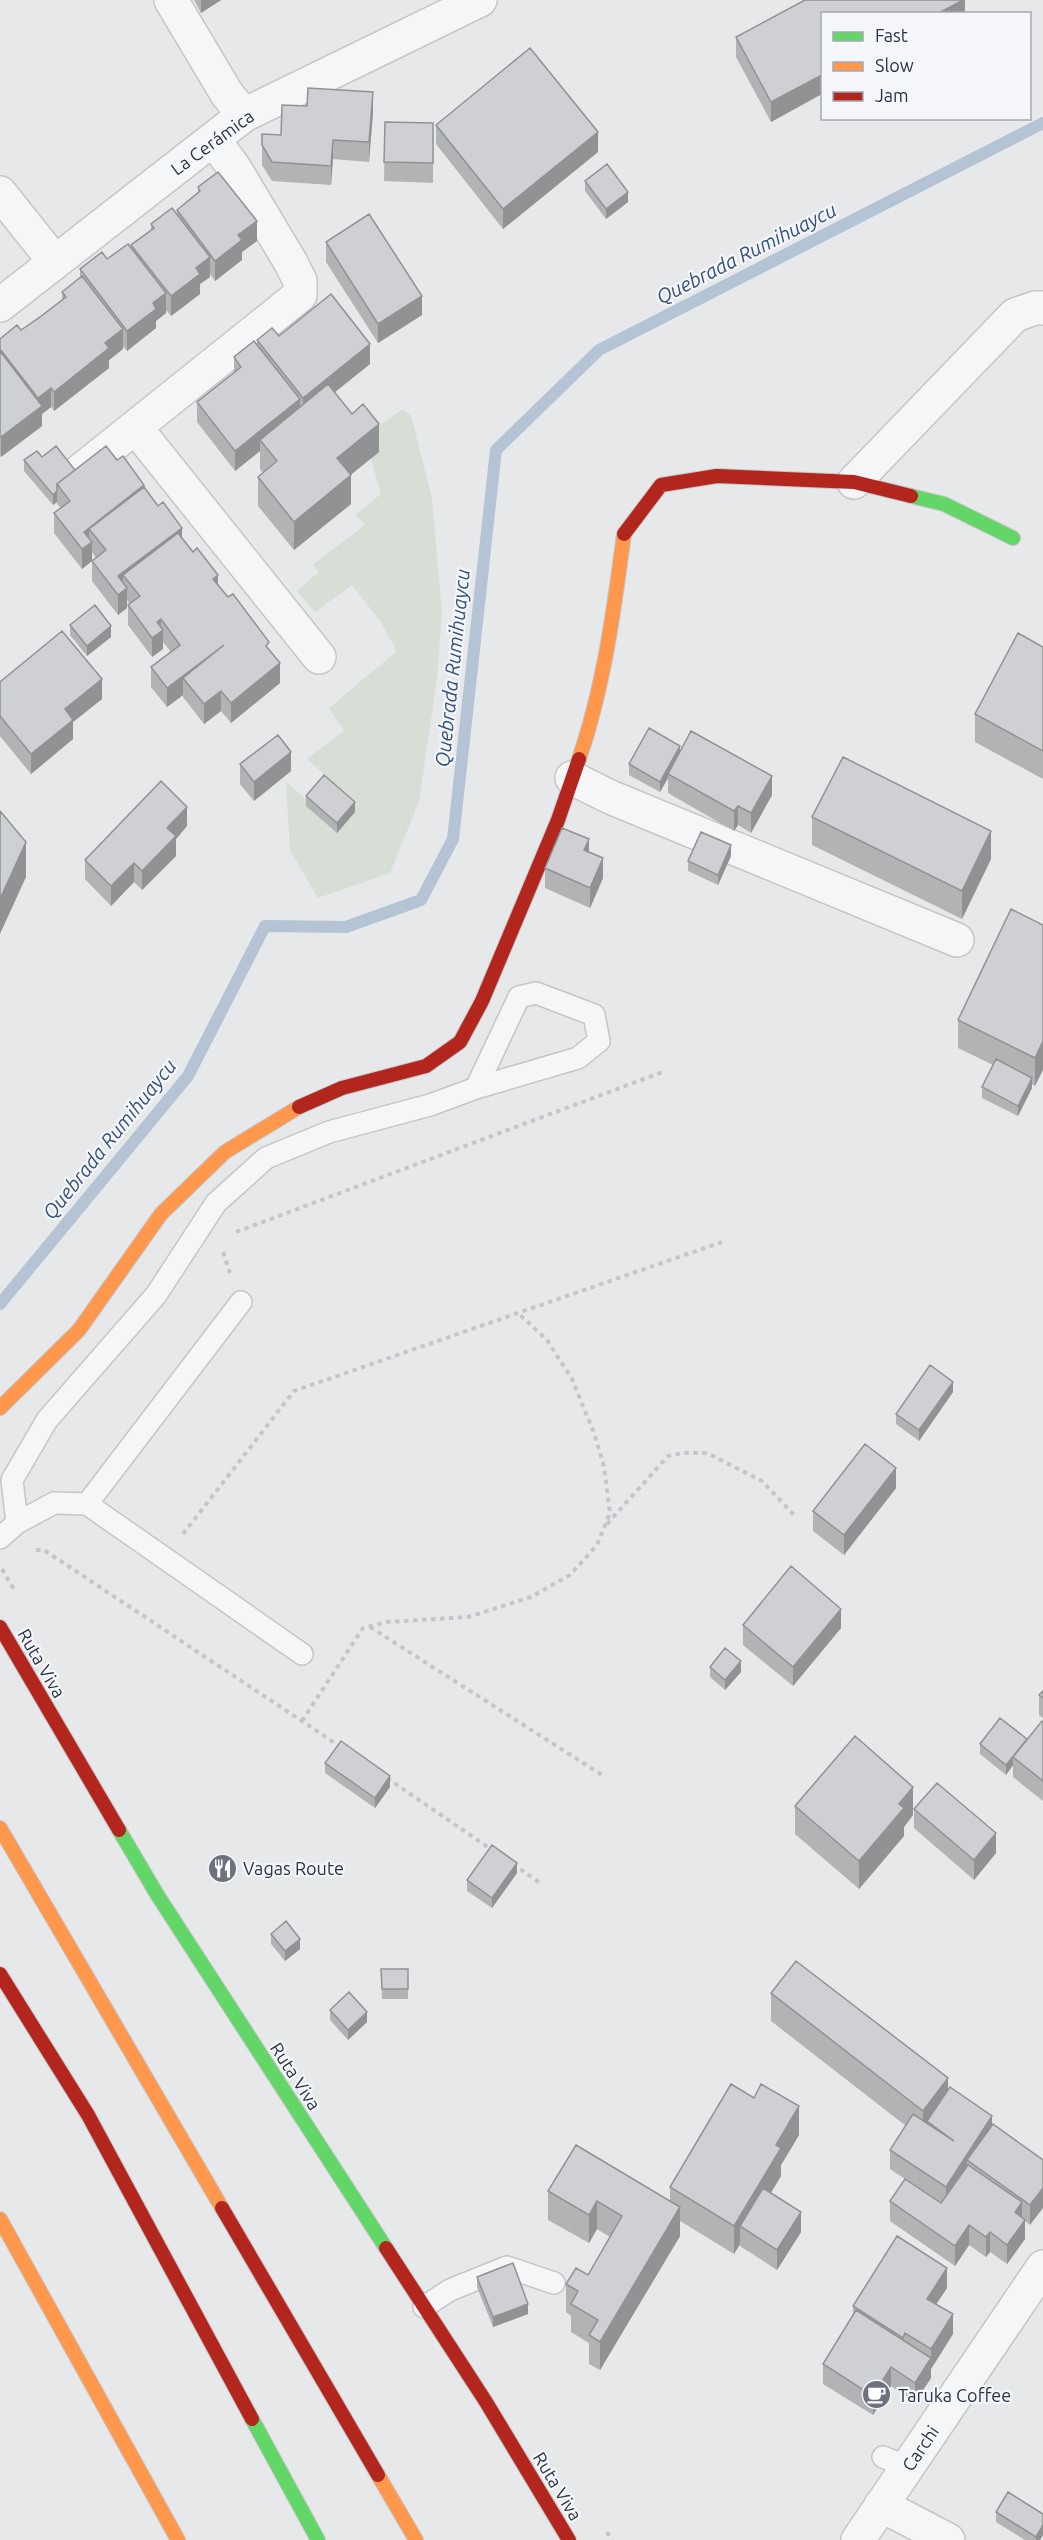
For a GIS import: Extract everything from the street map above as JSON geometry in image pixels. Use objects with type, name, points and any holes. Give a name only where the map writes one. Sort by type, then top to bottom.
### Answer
[{"type":"main road","points":[[0,1408],[79,1330],[161,1214],[225,1152],[286,1113],[342,1088],[426,1066],[460,1042],[482,1001],[558,820],[593,717],[613,615],[624,533],[661,485],[717,476],[854,482],[944,504],[1013,538]]},
{"type":"main road","name":"Ruta Viva","points":[[0,1627],[158,1896],[424,2307],[569,2540]]},
{"type":"main road","points":[[0,1828],[416,2540]]},
{"type":"main road","points":[[0,1974],[88,2115],[318,2540]]},
{"type":"main road","points":[[0,2219],[178,2540]]},
{"type":"street","points":[[171,0],[227,94],[244,115]]},
{"type":"street","name":"La Cerámica","points":[[0,305],[244,115],[480,0]]},
{"type":"street","points":[[74,476],[300,294],[300,281],[291,263],[235,169],[213,138]]},
{"type":"street","points":[[0,193],[55,262]]},
{"type":"street","points":[[854,482],[1016,315],[1035,308],[1043,308]]},
{"type":"street","points":[[135,427],[319,657]]},
{"type":"street","points":[[572,778],[610,797],[957,940]]},
{"type":"street","name":"Carchi","points":[[858,2540],[881,2505],[895,2462],[1043,2267]]},
{"type":"street","points":[[881,2505],[948,2540]]},
{"type":"lane","points":[[17,1523],[12,1480],[47,1420],[156,1295],[216,1203],[266,1158],[329,1132],[430,1105],[476,1088],[578,1058],[599,1041],[594,1015],[536,993],[519,997],[476,1088]]},
{"type":"lane","points":[[87,1504],[240,1302]]},
{"type":"lane","points":[[0,1538],[17,1523],[54,1503],[87,1504],[303,1654]]},
{"type":"lane","points":[[424,2307],[450,2290],[507,2267],[554,2283]]},
{"type":"path","points":[[228,1236],[258,1221],[665,1071]]},
{"type":"path","points":[[164,1559],[294,1391],[722,1242]]},
{"type":"path","points":[[226,1244],[223,1252],[240,1302]]},
{"type":"path","points":[[302,1721],[363,1628],[387,1622],[468,1617],[531,1597],[570,1575],[597,1545],[610,1513],[604,1466],[594,1433],[572,1379],[547,1340],[518,1313]]},
{"type":"path","points":[[605,1527],[668,1456],[683,1453],[707,1453],[762,1481],[795,1516]]},
{"type":"path","points":[[26,1550],[44,1550],[342,1748]]},
{"type":"path","points":[[369,1626],[602,1775]]},
{"type":"path","points":[[381,1775],[500,1856]]},
{"type":"path","points":[[510,1862],[540,1883]]},
{"type":"shaded area","points":[[403,409],[411,416],[432,498],[442,614],[437,678],[419,801],[390,873],[318,898],[290,850],[286,782],[332,822],[352,799],[307,759],[344,731],[329,708],[397,651],[380,621],[352,585],[315,612],[297,591],[319,572],[313,565],[365,525],[356,515],[381,494],[364,436]]},
{"type":"building","points":[[805,0],[963,0],[941,12],[821,12],[821,76],[771,102],[736,37]]},
{"type":"building","points":[[530,48],[598,132],[503,209],[436,125]]},
{"type":"building","points":[[308,88],[373,92],[369,142],[333,140],[331,166],[272,162],[262,145],[262,134],[281,135],[282,105],[307,106]]},
{"type":"building","points":[[385,122],[433,123],[433,163],[384,162]]},
{"type":"building","points":[[607,164],[628,192],[606,209],[585,181]]},
{"type":"building","points":[[218,172],[257,221],[238,235],[242,240],[215,261],[177,210],[200,191],[198,187]]},
{"type":"building","points":[[172,208],[210,257],[196,268],[200,274],[171,296],[131,245],[154,228],[151,224]]},
{"type":"building","points":[[369,214],[422,296],[378,324],[326,242]]},
{"type":"building","points":[[128,244],[166,293],[153,303],[156,309],[127,331],[80,269],[102,252],[107,259]]},
{"type":"building","points":[[82,276],[123,329],[105,343],[109,348],[54,392],[51,388],[38,398],[0,349],[0,339],[17,325],[21,330],[40,317],[66,297],[62,292]]},
{"type":"building","points":[[331,294],[370,344],[303,398],[257,340],[272,328],[279,336]]},
{"type":"building","points":[[254,341],[300,399],[235,451],[197,402],[241,367],[234,357]]},
{"type":"building","points":[[0,351],[42,406],[1,437],[0,436]]},
{"type":"building","points":[[328,384],[352,414],[363,404],[379,424],[337,458],[351,475],[294,522],[258,477],[277,461],[260,440]]},
{"type":"building","points":[[56,446],[75,470],[57,484],[57,491],[53,495],[24,460],[37,451],[42,457]]},
{"type":"building","points":[[106,446],[117,460],[123,456],[144,485],[84,532],[92,542],[82,549],[54,513],[70,501],[57,484]]},
{"type":"building","points":[[144,487],[158,506],[163,502],[182,528],[118,576],[127,588],[118,595],[92,561],[106,550],[89,529]]},
{"type":"building","points":[[178,533],[193,552],[197,548],[218,575],[213,579],[228,597],[233,594],[269,642],[266,646],[280,663],[231,703],[221,691],[204,704],[183,678],[224,645],[167,688],[151,667],[180,645],[161,619],[157,622],[163,630],[152,638],[128,605],[140,596],[123,575]]},
{"type":"building","points":[[95,605],[111,626],[87,646],[70,625]]},
{"type":"building","points":[[62,631],[102,679],[65,709],[73,720],[31,754],[0,716],[0,682]]},
{"type":"building","points":[[1018,633],[1043,647],[1043,751],[975,714]]},
{"type":"building","points":[[649,728],[680,746],[660,782],[629,764]]},
{"type":"building","points":[[691,731],[772,776],[751,813],[738,806],[734,811],[668,774]]},
{"type":"building","points":[[278,735],[291,752],[254,782],[240,764]]},
{"type":"building","points":[[843,757],[991,831],[962,891],[812,817]]},
{"type":"building","points":[[324,775],[355,802],[337,823],[306,796]]},
{"type":"building","points":[[161,781],[187,807],[167,828],[176,836],[142,871],[134,863],[111,886],[85,860]]},
{"type":"building","points":[[0,811],[26,842],[0,899]]},
{"type":"building","points":[[562,828],[589,839],[584,850],[603,858],[590,888],[545,868]]},
{"type":"building","points":[[701,832],[731,845],[718,875],[688,861]]},
{"type":"building","points":[[1011,909],[1043,925],[1043,1041],[1035,1058],[958,1020]]},
{"type":"building","points":[[996,1059],[1032,1078],[1018,1106],[982,1087]]},
{"type":"building","points":[[930,1365],[953,1382],[919,1430],[896,1414]]},
{"type":"building","points":[[865,1444],[896,1468],[844,1535],[813,1511]]},
{"type":"building","points":[[791,1566],[841,1609],[793,1667],[743,1625]]},
{"type":"building","points":[[725,1648],[741,1661],[725,1680],[710,1667]]},
{"type":"building","points":[[1000,1718],[1027,1739],[1006,1765],[980,1744]]},
{"type":"building","points":[[1043,1722],[1043,1781],[1013,1757]]},
{"type":"building","points":[[855,1736],[913,1787],[899,1804],[904,1808],[859,1861],[795,1806]]},
{"type":"building","points":[[341,1741],[390,1776],[375,1798],[325,1763]]},
{"type":"building","points":[[937,1783],[996,1833],[974,1860],[914,1809]]},
{"type":"building","points":[[492,1845],[517,1863],[492,1898],[467,1880]]},
{"type":"building","points":[[286,1921],[300,1939],[285,1951],[271,1934]]},
{"type":"building","points":[[796,1961],[948,2078],[923,2111],[771,1993]]},
{"type":"building","points":[[381,1969],[408,1969],[408,1989],[382,1989]]},
{"type":"building","points":[[349,1992],[367,2012],[348,2030],[330,2010]]},
{"type":"building","points":[[731,2084],[754,2098],[761,2084],[799,2106],[776,2145],[781,2148],[734,2226],[670,2187]]},
{"type":"building","points":[[950,2087],[992,2116],[946,2187],[890,2150],[913,2114],[954,2141],[927,2121]]},
{"type":"building","points":[[993,2124],[1043,2160],[1043,2188],[1030,2205],[967,2160]]},
{"type":"building","points":[[576,2145],[680,2207],[600,2342],[589,2335],[598,2320],[571,2304],[578,2291],[566,2284],[576,2268],[588,2275],[622,2216],[597,2201],[589,2215],[548,2191]]},
{"type":"building","points":[[968,2165],[1022,2202],[1015,2212],[1025,2220],[1007,2245],[990,2232],[986,2237],[969,2225],[955,2246],[890,2201],[905,2179],[941,2203]]},
{"type":"building","points":[[763,2188],[801,2212],[777,2250],[740,2226]]},
{"type":"building","points":[[897,2236],[947,2268],[927,2299],[953,2314],[931,2349],[905,2333],[903,2338],[853,2306]]},
{"type":"building","points":[[513,2263],[528,2304],[493,2317],[477,2277]]},
{"type":"building","points":[[856,2310],[931,2358],[915,2383],[891,2367],[873,2396],[823,2364]]},
{"type":"building","points":[[1008,2492],[1043,2514],[1043,2525],[1036,2537],[996,2512]]},
{"type":"waterway","name":"Quebrada Rumihuaycu","points":[[0,1304],[188,1076],[265,926],[346,927],[421,900],[453,839],[496,450],[599,350],[1043,123]]},
{"type":"traffic: fast","points":[[911,496],[944,504],[1013,538]]},
{"type":"traffic: fast","points":[[119,1830],[158,1896],[386,2248]]},
{"type":"traffic: fast","points":[[252,2419],[318,2540]]},
{"type":"traffic: slow","points":[[579,759],[602,676],[624,534]]},
{"type":"traffic: slow","points":[[0,1408],[79,1330],[161,1214],[225,1152],[299,1107]]},
{"type":"traffic: slow","points":[[0,1828],[222,2208]]},
{"type":"traffic: slow","points":[[0,2219],[178,2540]]},
{"type":"traffic: slow","points":[[378,2475],[416,2540]]},
{"type":"traffic: jam","points":[[624,534],[661,485],[717,476],[854,482],[911,496]]},
{"type":"traffic: jam","points":[[299,1107],[342,1088],[426,1066],[460,1042],[482,1001],[558,820],[579,759]]},
{"type":"traffic: jam","points":[[0,1627],[119,1830]]},
{"type":"traffic: jam","points":[[0,1974],[88,2115],[252,2419]]},
{"type":"traffic: jam","points":[[222,2208],[378,2475]]},
{"type":"traffic: jam","points":[[386,2248],[486,2402],[569,2540]]},
{"type":"place","name":"Vagas Route","points":[[222,1868]]},
{"type":"place","name":"Taruka Coffee","points":[[877,2395]]}]
